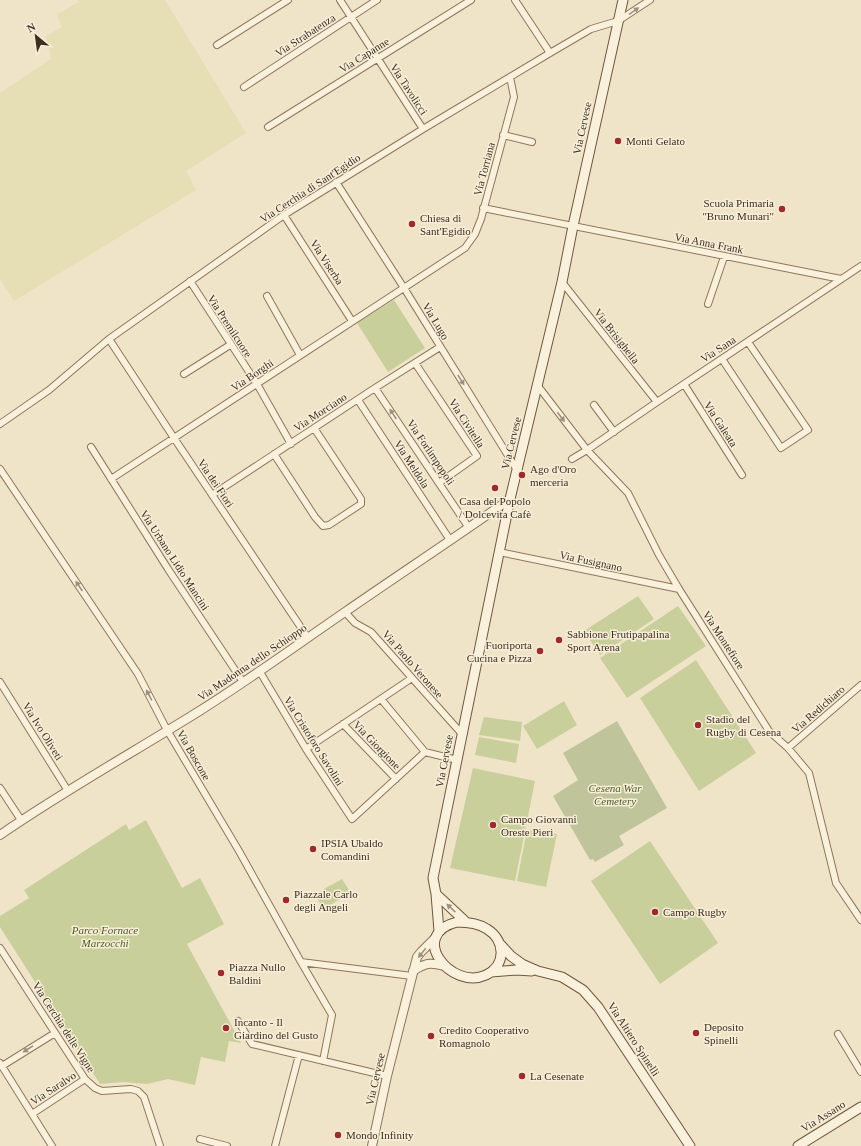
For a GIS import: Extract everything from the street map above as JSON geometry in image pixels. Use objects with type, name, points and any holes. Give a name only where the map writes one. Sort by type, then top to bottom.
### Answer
[{"type":"main road","name":"Via Cervese","points":[[438,934],[436,894],[433,878],[510,499],[562,282],[623,0]]},
{"type":"main road","points":[[436,894],[466,922]]},
{"type":"main road","points":[[466,922],[482,926],[487,929],[500,944],[502,954],[499,964],[491,972],[484,976],[471,977],[456,974],[444,966],[436,951],[435,945],[438,934],[448,924],[466,922]]},
{"type":"main road","name":"Via Altiero Spinelli","points":[[500,944],[511,956],[522,964],[538,971],[562,978],[583,990],[598,1007],[690,1146]]},
{"type":"main road","name":"Via Altiero Spinelli","points":[[491,972],[516,970],[538,971]]},
{"type":"main road","name":"Via Assano","points":[[798,1146],[861,1107]]},
{"type":"street","points":[[217,45],[288,0]]},
{"type":"street","name":"Via Tavolicci","points":[[340,0],[423,129]]},
{"type":"street","name":"Via Strabatenza","points":[[244,87],[377,0]]},
{"type":"street","name":"Via Capanne","points":[[268,127],[471,0]]},
{"type":"street","points":[[515,0],[550,53]]},
{"type":"street","name":"Via Cerchia di Sant'Egidio","points":[[0,424],[49,390],[109,339],[284,215],[550,53],[591,30],[618,21],[650,0]]},
{"type":"street","name":"Via Torriana","points":[[404,288],[465,248],[475,234],[481,219],[514,97],[510,77]]},
{"type":"street","name":"Via Torriana","points":[[503,135],[532,142]]},
{"type":"street","name":"Via Lugo","points":[[336,182],[517,470]]},
{"type":"street","name":"Via Anna Frank","points":[[483,208],[841,279]]},
{"type":"street","name":"Via Viserba","points":[[284,215],[352,321]]},
{"type":"street","points":[[708,304],[724,257]]},
{"type":"street","name":"Via Sana","points":[[572,459],[861,266]]},
{"type":"street","name":"Via Premilcuore","points":[[190,281],[257,384],[291,444]]},
{"type":"street","name":"Via Brisighella","points":[[562,282],[657,402]]},
{"type":"street","name":"Via Borghi","points":[[111,480],[404,288]]},
{"type":"street","points":[[267,296],[300,355]]},
{"type":"street","name":"Via dei Fiori","points":[[109,339],[308,638]]},
{"type":"street","points":[[722,358],[782,448],[808,430],[748,342]]},
{"type":"street","points":[[184,374],[230,344]]},
{"type":"street","name":"Via Morciano","points":[[212,495],[440,347]]},
{"type":"street","name":"Via Civitella","points":[[415,363],[477,456],[439,483]]},
{"type":"street","name":"Via Galeata","points":[[684,384],[742,475]]},
{"type":"street","name":"Via Montefiore","points":[[538,386],[587,450],[628,493],[659,555],[679,589],[769,731],[788,748],[809,773],[836,883],[861,920]]},
{"type":"street","name":"Via Forlimpopoli","points":[[375,388],[469,528]]},
{"type":"street","name":"Via Meldola","points":[[358,400],[450,540]]},
{"type":"street","points":[[594,405],[614,432]]},
{"type":"street","points":[[274,454],[315,517],[323,526],[329,525],[356,508],[361,504],[361,499],[314,428]]},
{"type":"street","name":"Via Urbano Lidio Mancini","points":[[91,447],[168,569],[243,682]]},
{"type":"street","name":"Via Boscone","points":[[0,469],[138,674],[167,730],[239,851],[332,1015],[323,1061]]},
{"type":"street","name":"Via Madonna dello Schioppo","points":[[0,835],[21,820],[201,710],[260,672],[510,499]]},
{"type":"street","name":"Via Fusignano","points":[[499,552],[679,589]]},
{"type":"street","name":"Via Paolo Veronese","points":[[345,612],[355,623],[372,632],[462,734]]},
{"type":"street","name":"Via Cristoforo Savolini","points":[[260,672],[306,749],[352,819],[396,779]]},
{"type":"street","points":[[306,749],[412,678]]},
{"type":"street","name":"Via Ivo Oliveti","points":[[0,682],[68,791]]},
{"type":"street","name":"Via Redichiaro","points":[[788,748],[861,685]]},
{"type":"street","points":[[381,699],[425,752],[457,760]]},
{"type":"street","name":"Via Giorgione","points":[[343,724],[396,779]]},
{"type":"street","points":[[396,779],[425,752]]},
{"type":"street","points":[[0,788],[21,820]]},
{"type":"street","name":"Via Cervese","points":[[372,1146],[387,1076],[410,991],[417,957],[438,934]]},
{"type":"street","name":"Via Cerchia delle Vigne","points":[[0,948],[85,1079],[95,1088],[102,1091],[131,1089],[138,1091],[144,1097],[160,1146]]},
{"type":"street","points":[[301,962],[413,974],[422,965],[432,963],[444,966]]},
{"type":"street","points":[[238,1021],[252,1044],[387,1076]]},
{"type":"street","points":[[52,1146],[1,1065],[55,1032]]},
{"type":"street","points":[[838,1034],[861,1072]]},
{"type":"street","points":[[275,1146],[299,1055]]},
{"type":"street","name":"Via Saralvo","points":[[32,1114],[85,1079]]},
{"type":"street","points":[[200,1139],[227,1146]]},
{"type":"shaded area","points":[[78,0],[165,0],[246,133],[186,171],[196,190],[14,301],[0,279],[0,93],[51,59],[46,36],[62,27],[57,14],[79,2]]},
{"type":"green space","points":[[394,300],[425,348],[388,372],[357,323]]},
{"type":"green space","points":[[638,596],[654,619],[600,655],[584,631]]},
{"type":"green space","points":[[678,606],[706,646],[627,698],[600,658]]},
{"type":"green space","name":"Stadio del Rugby di Cesena","points":[[696,660],[756,753],[699,791],[640,698]]},
{"type":"green space","points":[[564,701],[577,725],[537,749],[523,726]]},
{"type":"green space","points":[[484,717],[522,722],[520,741],[479,735]]},
{"type":"green space","name":"Cesena War Cemetery","points":[[617,721],[667,808],[619,836],[624,845],[595,862],[593,859],[590,860],[553,796],[578,780],[563,753]]},
{"type":"green space","points":[[479,737],[519,744],[516,763],[475,755]]},
{"type":"green space","name":"Campo Giovanni Oreste Pieri","points":[[473,768],[535,781],[515,881],[450,868]]},
{"type":"green space","name":"Parco Fornace Marzocchi","points":[[146,820],[182,888],[200,878],[224,924],[187,944],[241,1043],[229,1041],[225,1062],[201,1057],[195,1085],[168,1079],[147,1084],[123,1082],[100,1084],[0,927],[0,916],[29,898],[24,890],[126,824],[129,830]]},
{"type":"green space","points":[[527,830],[557,834],[546,887],[517,881]]},
{"type":"green space","name":"Campo Rugby","points":[[650,841],[718,943],[660,984],[591,881]]},
{"type":"green space","points":[[342,879],[351,893],[323,909],[315,894]]},
{"type":"place","name":"Monti Gelato","points":[[618,141]]},
{"type":"place","name":"Scuola Primaria \"Bruno Munari\"","points":[[782,209]]},
{"type":"place","name":"Chiesa di Sant'Egidio","points":[[412,224]]},
{"type":"place","name":"Ago d'Oro merceria","points":[[522,475]]},
{"type":"place","name":"Casa del Popolo / Dolcevita Cafè","points":[[495,488]]},
{"type":"place","name":"Sabbione Frutipapalina Sport Arena","points":[[559,640]]},
{"type":"place","name":"Fuoriporta Cucina e Pizza","points":[[540,651]]},
{"type":"place","name":"Stadio del Rugby di Cesena","points":[[698,725]]},
{"type":"place","name":"Campo Giovanni Oreste Pieri","points":[[493,825]]},
{"type":"place","name":"IPSIA Ubaldo Comandini","points":[[313,849]]},
{"type":"place","name":"Piazzale Carlo degli Angeli","points":[[286,900]]},
{"type":"place","name":"Campo Rugby","points":[[655,912]]},
{"type":"place","name":"Piazza Nullo Baldini","points":[[221,973]]},
{"type":"place","name":"Incanto - Il Giardino del Gusto","points":[[226,1028]]},
{"type":"place","name":"Deposito Spinelli","points":[[696,1033]]},
{"type":"place","name":"Credito Cooperativo Romagnolo","points":[[431,1036]]},
{"type":"place","name":"La Cesenate","points":[[522,1076]]},
{"type":"place","name":"Mondo Infinity","points":[[338,1135]]}]
